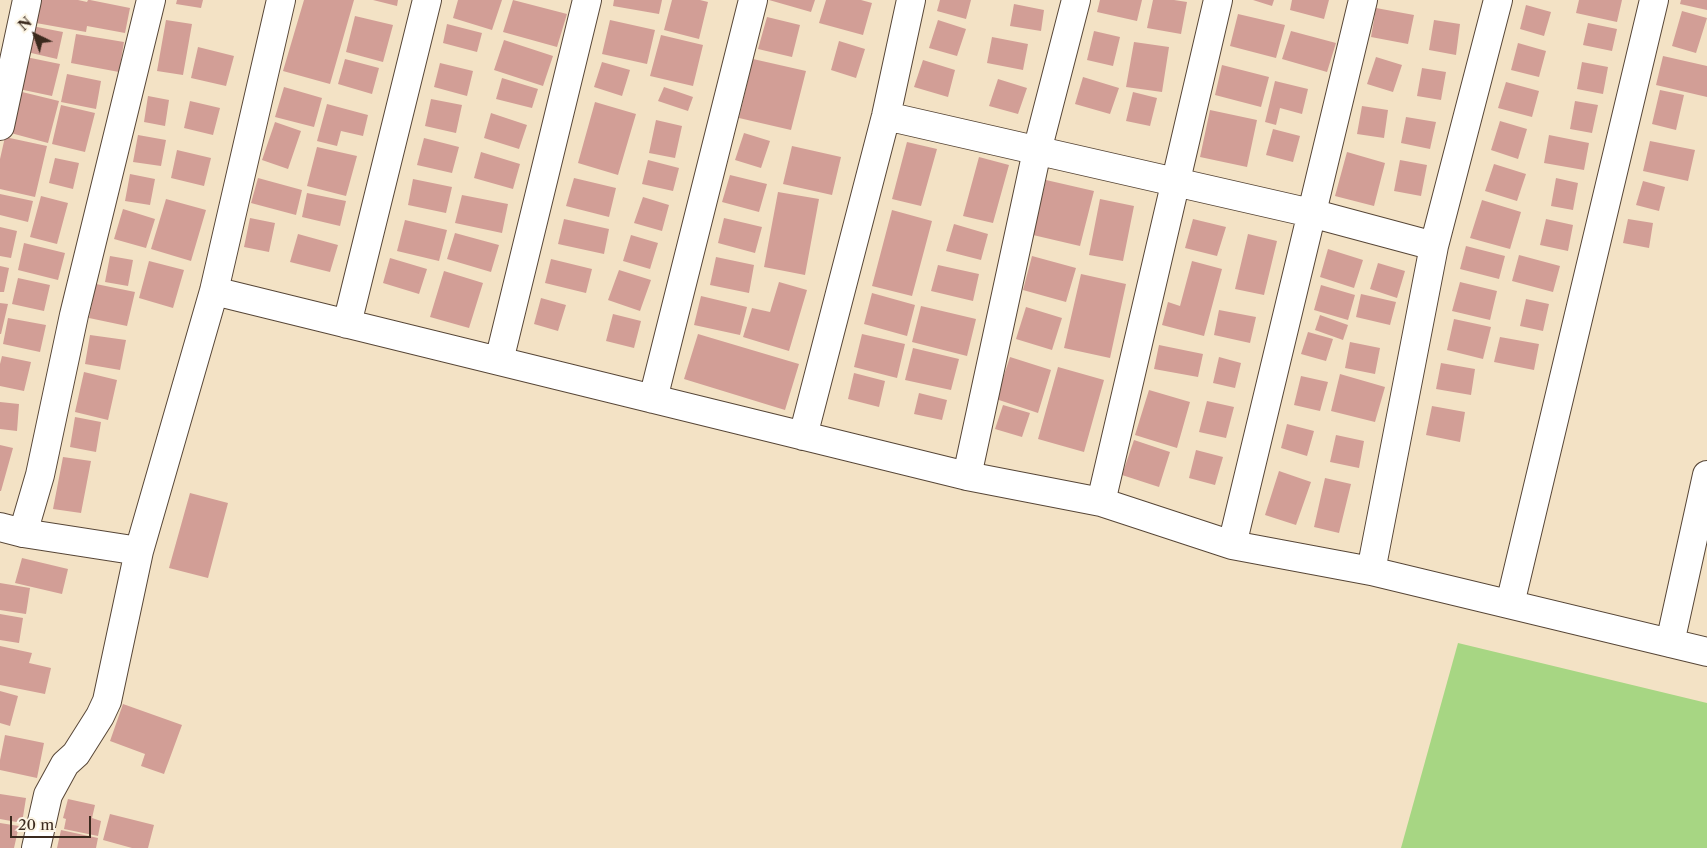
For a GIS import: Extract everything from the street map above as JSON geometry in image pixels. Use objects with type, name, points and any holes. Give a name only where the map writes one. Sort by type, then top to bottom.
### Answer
[{"type":"street","points":[[0,126],[27,0]]},
{"type":"street","points":[[139,552],[11,530],[40,475],[74,315],[151,0]]},
{"type":"street","points":[[36,848],[48,795],[65,764],[76,754],[100,716],[107,701],[139,552],[214,291],[281,0]]},
{"type":"street","points":[[347,324],[427,0]]},
{"type":"street","points":[[499,361],[587,0]]},
{"type":"street","points":[[653,399],[753,0]]},
{"type":"street","points":[[803,436],[886,116],[911,0]]},
{"type":"street","points":[[967,476],[1037,151],[1076,0]]},
{"type":"street","points":[[1101,502],[1218,0]]},
{"type":"street","points":[[1232,545],[1363,0]]},
{"type":"street","points":[[1371,571],[1434,246],[1498,0]]},
{"type":"street","points":[[1510,604],[1654,0]]},
{"type":"street","points":[[886,116],[1312,213],[1434,246]]},
{"type":"street","points":[[214,291],[967,476],[1101,502],[1232,545],[1371,571],[1707,652]]},
{"type":"street","points":[[1670,643],[1707,475]]},
{"type":"green space","points":[[1458,643],[1707,703],[1707,848],[1401,848]]},
{"type":"building","points":[[41,0],[78,0],[87,2],[90,0],[130,8],[125,33],[87,26],[86,32],[36,23]]},
{"type":"building","points":[[177,0],[203,0],[201,8],[176,4]]},
{"type":"building","points":[[304,0],[354,0],[330,84],[283,71]]},
{"type":"building","points":[[373,0],[398,0],[397,6]]},
{"type":"building","points":[[458,0],[502,0],[492,30],[453,18]]},
{"type":"building","points":[[513,0],[567,14],[557,47],[503,32]]},
{"type":"building","points":[[614,0],[662,0],[659,14],[613,6]]},
{"type":"building","points":[[672,0],[700,0],[708,2],[699,39],[664,30]]},
{"type":"building","points":[[769,0],[815,0],[811,12]]},
{"type":"building","points":[[826,0],[861,0],[872,3],[863,35],[819,23]]},
{"type":"building","points":[[940,0],[971,0],[966,19],[937,11]]},
{"type":"building","points":[[1100,0],[1142,0],[1137,21],[1097,12]]},
{"type":"building","points":[[1153,0],[1187,2],[1181,34],[1147,28]]},
{"type":"building","points":[[1253,0],[1274,0],[1272,6]]},
{"type":"building","points":[[1292,0],[1329,0],[1324,19],[1290,10]]},
{"type":"building","points":[[1579,0],[1622,0],[1617,22],[1576,13]]},
{"type":"building","points":[[1681,0],[1707,0],[1707,10],[1680,4]]},
{"type":"building","points":[[1014,4],[1044,10],[1041,31],[1010,26]]},
{"type":"building","points":[[1526,5],[1551,12],[1544,36],[1520,29]]},
{"type":"building","points":[[1376,8],[1414,15],[1408,44],[1371,37]]},
{"type":"building","points":[[1682,11],[1707,18],[1696,53],[1672,46]]},
{"type":"building","points":[[1238,14],[1285,25],[1276,58],[1230,46]]},
{"type":"building","points":[[355,16],[393,25],[383,62],[346,52]]},
{"type":"building","points":[[767,17],[800,25],[792,57],[758,49]]},
{"type":"building","points":[[166,20],[192,24],[183,75],[157,71]]},
{"type":"building","points":[[610,20],[655,30],[647,64],[602,54]]},
{"type":"building","points":[[938,20],[966,29],[957,56],[929,48]]},
{"type":"building","points":[[1434,20],[1460,24],[1456,55],[1429,50]]},
{"type":"building","points":[[1588,23],[1617,29],[1612,51],[1583,45]]},
{"type":"building","points":[[447,24],[482,33],[477,52],[443,43]]},
{"type":"building","points":[[32,26],[63,32],[57,59],[27,52]]},
{"type":"building","points":[[1094,31],[1120,37],[1113,66],[1087,60]]},
{"type":"building","points":[[1291,31],[1336,43],[1327,72],[1282,59]]},
{"type":"building","points":[[76,34],[124,42],[119,72],[71,63]]},
{"type":"building","points":[[661,35],[703,45],[693,86],[650,76]]},
{"type":"building","points":[[992,37],[1028,44],[1023,70],[987,63]]},
{"type":"building","points":[[504,40],[553,56],[543,86],[494,70]]},
{"type":"building","points":[[839,41],[865,49],[856,78],[831,70]]},
{"type":"building","points":[[1134,42],[1169,47],[1162,92],[1126,87]]},
{"type":"building","points":[[1518,43],[1546,51],[1539,77],[1511,70]]},
{"type":"building","points":[[198,47],[234,56],[226,86],[191,78]]},
{"type":"building","points":[[21,56],[60,64],[52,96],[14,88]]},
{"type":"building","points":[[1663,56],[1707,66],[1707,97],[1656,85]]},
{"type":"building","points":[[1376,57],[1402,65],[1393,92],[1367,84]]},
{"type":"building","points":[[345,59],[379,68],[372,94],[338,84]]},
{"type":"building","points":[[753,59],[806,71],[791,130],[739,118]]},
{"type":"building","points":[[923,60],[955,70],[948,97],[914,87]]},
{"type":"building","points":[[602,62],[630,70],[622,96],[594,87]]},
{"type":"building","points":[[1582,62],[1608,67],[1603,94],[1577,89]]},
{"type":"building","points":[[440,63],[473,71],[467,96],[434,87]]},
{"type":"building","points":[[1222,65],[1269,77],[1261,107],[1215,95]]},
{"type":"building","points":[[1422,68],[1446,72],[1441,100],[1417,96]]},
{"type":"building","points":[[67,74],[101,81],[96,109],[61,102]]},
{"type":"building","points":[[1083,77],[1119,88],[1110,114],[1075,104]]},
{"type":"building","points":[[502,78],[538,89],[532,108],[496,99]]},
{"type":"building","points":[[998,79],[1027,88],[1018,114],[989,106]]},
{"type":"building","points":[[1275,81],[1308,89],[1302,114],[1280,108],[1276,125],[1265,122]]},
{"type":"building","points":[[1506,82],[1539,91],[1532,117],[1498,108]]},
{"type":"building","points":[[284,87],[322,98],[314,127],[275,117]]},
{"type":"building","points":[[664,87],[693,97],[688,111],[658,101]]},
{"type":"building","points":[[1660,90],[1684,95],[1676,130],[1652,124]]},
{"type":"building","points":[[18,91],[59,101],[48,143],[7,132]]},
{"type":"building","points":[[1133,92],[1157,98],[1150,126],[1126,121]]},
{"type":"building","points":[[148,96],[169,100],[165,126],[144,122]]},
{"type":"building","points":[[431,99],[462,105],[456,133],[425,126]]},
{"type":"building","points":[[190,101],[220,108],[213,135],[184,128]]},
{"type":"building","points":[[1575,101],[1598,105],[1592,133],[1570,129]]},
{"type":"building","points":[[595,102],[636,114],[618,175],[578,163]]},
{"type":"building","points":[[327,104],[368,115],[363,136],[341,131],[337,146],[317,141]]},
{"type":"building","points":[[61,105],[95,113],[85,152],[52,144]]},
{"type":"building","points":[[1362,106],[1388,110],[1384,138],[1357,134]]},
{"type":"building","points":[[1210,110],[1257,120],[1247,167],[1200,157]]},
{"type":"building","points":[[491,113],[527,125],[519,149],[484,138]]},
{"type":"building","points":[[1406,117],[1436,122],[1430,149],[1401,143]]},
{"type":"building","points":[[656,120],[682,126],[675,158],[649,153]]},
{"type":"building","points":[[1500,121],[1527,129],[1518,159],[1491,150]]},
{"type":"building","points":[[275,122],[301,131],[288,169],[262,160]]},
{"type":"building","points":[[1273,129],[1300,136],[1293,162],[1266,155]]},
{"type":"building","points":[[744,133],[770,141],[761,168],[735,160]]},
{"type":"building","points":[[138,135],[166,140],[161,166],[133,162]]},
{"type":"building","points":[[1549,135],[1589,143],[1584,170],[1544,163]]},
{"type":"building","points":[[5,137],[47,146],[35,197],[0,189],[0,159]]},
{"type":"building","points":[[424,138],[459,147],[452,173],[417,165]]},
{"type":"building","points":[[1650,141],[1695,150],[1688,181],[1643,171]]},
{"type":"building","points":[[907,142],[937,149],[921,206],[892,199]]},
{"type":"building","points":[[792,146],[841,157],[832,195],[783,184]]},
{"type":"building","points":[[317,147],[357,156],[346,196],[307,186]]},
{"type":"building","points":[[177,150],[211,158],[204,186],[171,178]]},
{"type":"building","points":[[481,152],[520,164],[513,189],[474,178]]},
{"type":"building","points":[[1347,152],[1385,163],[1374,206],[1335,196]]},
{"type":"building","points":[[979,157],[1009,165],[993,223],[963,216]]},
{"type":"building","points":[[55,158],[79,163],[73,189],[49,183]]},
{"type":"building","points":[[648,160],[679,168],[673,191],[642,184]]},
{"type":"building","points":[[1400,160],[1427,165],[1421,196],[1394,191]]},
{"type":"building","points":[[1494,164],[1526,174],[1517,201],[1485,191]]},
{"type":"building","points":[[130,174],[155,179],[150,205],[125,201]]},
{"type":"building","points":[[730,175],[767,184],[759,212],[722,202]]},
{"type":"building","points":[[258,178],[302,190],[296,215],[251,203]]},
{"type":"building","points":[[574,178],[616,188],[609,217],[566,206]]},
{"type":"building","points":[[1556,178],[1578,183],[1573,210],[1551,206]]},
{"type":"building","points":[[413,179],[452,187],[446,213],[408,205]]},
{"type":"building","points":[[1046,180],[1094,191],[1080,246],[1033,235]]},
{"type":"building","points":[[1643,181],[1665,187],[1659,211],[1636,205]]},
{"type":"building","points":[[778,192],[819,199],[805,275],[764,267]]},
{"type":"building","points":[[307,193],[346,201],[340,226],[302,217]]},
{"type":"building","points":[[0,194],[33,201],[28,222],[0,215]]},
{"type":"building","points":[[462,195],[508,204],[502,233],[455,223]]},
{"type":"building","points":[[41,196],[68,203],[57,244],[30,237]]},
{"type":"building","points":[[643,197],[669,205],[662,231],[634,223]]},
{"type":"building","points":[[166,199],[206,210],[191,261],[151,249]]},
{"type":"building","points":[[1100,199],[1134,206],[1123,261],[1089,255]]},
{"type":"building","points":[[1482,200],[1521,212],[1510,249],[1470,238]]},
{"type":"building","points":[[123,209],[155,219],[146,248],[114,239]]},
{"type":"building","points":[[892,210],[932,221],[912,296],[872,286]]},
{"type":"building","points":[[250,218],[275,223],[269,252],[244,247]]},
{"type":"building","points":[[724,218],[762,227],[755,253],[718,243]]},
{"type":"building","points":[[564,219],[609,229],[604,254],[558,244]]},
{"type":"building","points":[[1193,219],[1226,227],[1217,256],[1185,248]]},
{"type":"building","points":[[1546,219],[1573,225],[1568,251],[1540,245]]},
{"type":"building","points":[[1628,219],[1653,223],[1649,248],[1623,243]]},
{"type":"building","points":[[405,220],[447,230],[439,261],[397,251]]},
{"type":"building","points":[[954,224],[988,234],[981,260],[946,251]]},
{"type":"building","points":[[0,227],[17,231],[11,258],[0,256]]},
{"type":"building","points":[[455,233],[499,245],[491,272],[447,259]]},
{"type":"building","points":[[298,234],[338,245],[330,272],[290,262]]},
{"type":"building","points":[[1248,234],[1277,241],[1264,295],[1235,289]]},
{"type":"building","points":[[631,235],[658,243],[650,269],[623,261]]},
{"type":"building","points":[[24,243],[65,253],[58,280],[18,270]]},
{"type":"building","points":[[1466,246],[1505,256],[1499,279],[1460,269]]},
{"type":"building","points":[[1328,249],[1363,260],[1354,288],[1320,277]]},
{"type":"building","points":[[1519,255],[1560,266],[1553,292],[1512,281]]},
{"type":"building","points":[[110,256],[133,260],[128,286],[105,282]]},
{"type":"building","points":[[1032,256],[1076,268],[1066,302],[1023,290]]},
{"type":"building","points":[[716,257],[754,265],[749,293],[710,285]]},
{"type":"building","points":[[390,258],[427,269],[419,294],[383,283]]},
{"type":"building","points":[[551,259],[592,269],[586,293],[545,283]]},
{"type":"building","points":[[149,261],[184,270],[173,308],[139,298]]},
{"type":"building","points":[[1192,261],[1222,269],[1204,336],[1162,325],[1168,302],[1180,306]]},
{"type":"building","points":[[1378,263],[1405,271],[1397,298],[1370,289]]},
{"type":"building","points":[[938,265],[979,274],[973,301],[931,291]]},
{"type":"building","points":[[0,266],[9,268],[4,292],[0,292]]},
{"type":"building","points":[[619,270],[651,280],[640,311],[608,300]]},
{"type":"building","points":[[444,271],[483,283],[469,328],[430,317]]},
{"type":"building","points":[[1081,274],[1126,284],[1110,358],[1064,348]]},
{"type":"building","points":[[18,278],[50,285],[44,311],[12,304]]},
{"type":"building","points":[[779,282],[807,290],[789,351],[743,337],[752,308],[770,312]]},
{"type":"building","points":[[1460,282],[1497,291],[1490,320],[1452,311]]},
{"type":"building","points":[[96,284],[135,292],[127,326],[89,318]]},
{"type":"building","points":[[1321,285],[1355,295],[1348,320],[1314,310]]},
{"type":"building","points":[[872,293],[915,305],[907,336],[864,324]]},
{"type":"building","points":[[1361,294],[1396,302],[1390,325],[1356,317]]},
{"type":"building","points":[[701,296],[747,307],[740,335],[694,325]]},
{"type":"building","points":[[541,298],[566,305],[558,331],[534,324]]},
{"type":"building","points":[[1526,299],[1549,304],[1543,331],[1520,326]]},
{"type":"building","points":[[0,303],[8,304],[1,334],[0,334]]},
{"type":"building","points":[[921,306],[976,319],[967,356],[912,342]]},
{"type":"building","points":[[1026,307],[1062,318],[1052,350],[1016,339]]},
{"type":"building","points":[[1219,310],[1256,317],[1250,343],[1214,335]]},
{"type":"building","points":[[613,314],[641,321],[634,348],[606,341]]},
{"type":"building","points":[[1320,315],[1348,325],[1343,340],[1315,330]]},
{"type":"building","points":[[8,318],[46,325],[40,352],[3,344]]},
{"type":"building","points":[[1454,319],[1491,327],[1483,359],[1447,350]]},
{"type":"building","points":[[1308,332],[1333,339],[1326,361],[1301,354]]},
{"type":"building","points":[[698,334],[799,364],[785,410],[684,379]]},
{"type":"building","points":[[862,334],[905,344],[897,378],[854,367]]},
{"type":"building","points":[[90,335],[126,340],[120,370],[85,364]]},
{"type":"building","points":[[1500,337],[1539,344],[1534,370],[1494,362]]},
{"type":"building","points":[[1350,342],[1380,348],[1375,374],[1345,368]]},
{"type":"building","points":[[1159,345],[1203,354],[1198,377],[1154,369]]},
{"type":"building","points":[[913,348],[959,359],[951,390],[905,380]]},
{"type":"building","points":[[2,356],[31,362],[24,391],[0,386]]},
{"type":"building","points":[[1010,357],[1051,370],[1038,413],[996,399]]},
{"type":"building","points":[[1219,357],[1241,363],[1235,388],[1213,383]]},
{"type":"building","points":[[1441,363],[1475,369],[1471,395],[1436,389]]},
{"type":"building","points":[[1058,367],[1104,380],[1084,452],[1038,439]]},
{"type":"building","points":[[84,372],[117,380],[108,420],[75,412]]},
{"type":"building","points":[[854,373],[885,381],[879,407],[848,399]]},
{"type":"building","points":[[1340,374],[1385,387],[1375,422],[1331,411]]},
{"type":"building","points":[[1301,376],[1328,382],[1320,411],[1294,405]]},
{"type":"building","points":[[1149,390],[1190,402],[1177,448],[1135,435]]},
{"type":"building","points":[[919,393],[947,400],[942,420],[914,414]]},
{"type":"building","points":[[1207,401],[1234,407],[1226,438],[1199,432]]},
{"type":"building","points":[[0,402],[19,404],[17,431],[0,429]]},
{"type":"building","points":[[1003,405],[1030,413],[1022,437],[995,429]]},
{"type":"building","points":[[1432,406],[1465,412],[1460,442],[1426,435]]},
{"type":"building","points":[[75,417],[101,422],[96,452],[70,447]]},
{"type":"building","points":[[1287,424],[1314,431],[1307,456],[1281,448]]},
{"type":"building","points":[[1336,435],[1364,441],[1359,468],[1330,462]]},
{"type":"building","points":[[1134,440],[1170,452],[1159,487],[1122,475]]},
{"type":"building","points":[[0,445],[13,448],[1,491],[0,491]]},
{"type":"building","points":[[1196,450],[1223,457],[1215,485],[1189,478]]},
{"type":"building","points":[[63,457],[91,461],[81,513],[53,509]]},
{"type":"building","points":[[1279,471],[1311,482],[1296,525],[1265,515]]},
{"type":"building","points":[[1325,478],[1351,484],[1339,533],[1314,527]]},
{"type":"building","points":[[190,493],[228,503],[208,578],[169,568]]},
{"type":"building","points":[[22,558],[68,569],[62,594],[15,583]]},
{"type":"building","points":[[0,583],[30,588],[26,614],[0,610]]},
{"type":"building","points":[[0,614],[23,618],[19,643],[0,640]]},
{"type":"building","points":[[0,646],[32,653],[29,663],[51,668],[45,694],[0,685]]},
{"type":"building","points":[[0,691],[18,696],[10,726],[0,723]]},
{"type":"building","points":[[123,704],[182,725],[164,774],[141,766],[145,754],[110,741]]},
{"type":"building","points":[[5,735],[44,743],[37,778],[0,770]]},
{"type":"building","points":[[0,794],[26,798],[22,823],[0,819]]},
{"type":"building","points":[[68,799],[95,805],[92,818],[101,821],[98,836],[64,829],[66,819],[63,818]]},
{"type":"building","points":[[110,814],[154,825],[148,848],[132,848],[103,840]]},
{"type":"building","points":[[0,823],[19,826],[14,848],[0,848]]},
{"type":"building","points":[[61,830],[98,838],[96,848],[57,848]]}]
